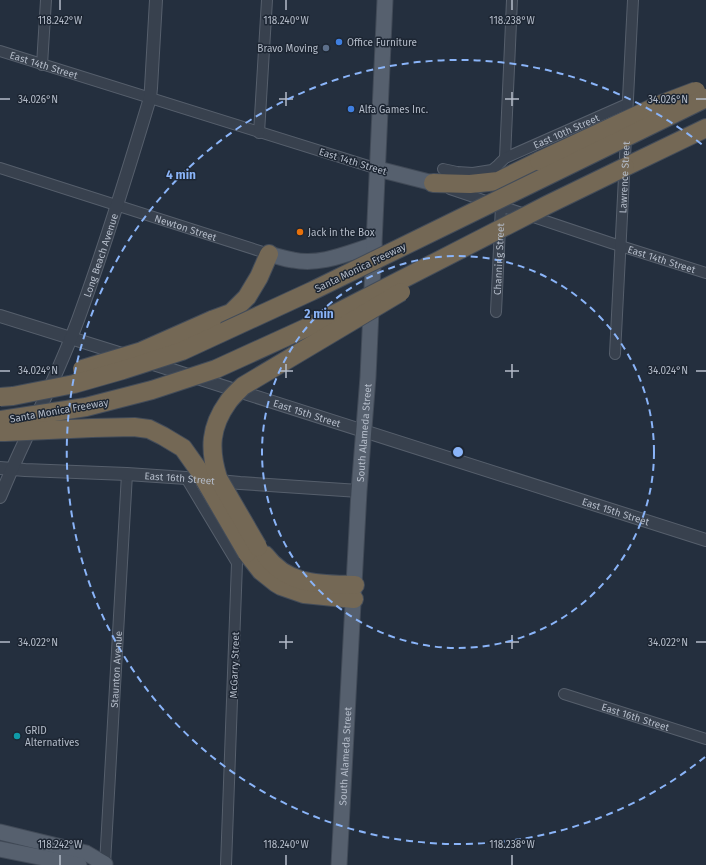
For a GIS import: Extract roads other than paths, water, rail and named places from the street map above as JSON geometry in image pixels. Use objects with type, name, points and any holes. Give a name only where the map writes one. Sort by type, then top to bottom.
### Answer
[{"type":"highway","points":[[438,176],[470,184],[498,181],[659,105],[706,87]]},
{"type":"highway","name":"Santa Monica Freeway","points":[[0,397],[13,396],[74,384],[182,351],[312,291],[706,98]]},
{"type":"highway","name":"Santa Monica Freeway","points":[[0,420],[22,418],[86,407],[152,390],[216,369],[320,322],[547,205],[706,128]]},
{"type":"highway","points":[[625,167],[706,137]]},
{"type":"highway","points":[[0,388],[17,386],[79,370],[142,351],[231,313],[247,297],[259,278],[269,254]]},
{"type":"highway","points":[[253,550],[218,478],[215,467],[213,446],[214,432],[218,417],[229,400],[243,386],[400,293],[414,274]]},
{"type":"highway","points":[[0,432],[134,427],[149,429],[164,436],[183,448],[253,550],[281,571],[296,579],[354,592]]},
{"type":"main road","name":"South Alameda Street","points":[[339,865],[359,491],[368,377],[386,0]]},
{"type":"main road","name":"East 14th Street","points":[[378,169],[438,176]]},
{"type":"main road","name":"Newton Street","points":[[269,254],[293,260],[327,260],[374,245]]},
{"type":"main road","points":[[0,832],[86,852],[104,865]]},
{"type":"main road","points":[[0,849],[79,865]]},
{"type":"street","points":[[42,65],[46,0]]},
{"type":"street","name":"Long Beach Avenue","points":[[0,498],[6,468],[17,458],[71,338],[117,206],[150,98],[156,0]]},
{"type":"street","points":[[259,133],[267,0]]},
{"type":"street","points":[[505,158],[512,0]]},
{"type":"street","name":"Lawrence Street","points":[[615,354],[633,0]]},
{"type":"street","name":"East 14th Street","points":[[0,51],[378,169]]},
{"type":"street","name":"East 10th Street","points":[[438,176],[457,172],[473,173],[492,170],[505,158],[627,104]]},
{"type":"street","name":"Newton Street","points":[[0,168],[269,254]]},
{"type":"street","name":"East 14th Street","points":[[438,176],[501,206],[706,273]]},
{"type":"street","name":"Channing Street","points":[[496,312],[501,206]]},
{"type":"street","name":"East 15th Street","points":[[0,316],[706,540]]},
{"type":"street","name":"East 16th Street","points":[[6,468],[127,474],[186,478],[240,484],[359,491]]},
{"type":"street","name":"Staunton Avenue","points":[[104,865],[127,474]]},
{"type":"street","name":"McGarry Street","points":[[186,478],[237,563],[226,865]]},
{"type":"street","name":"East 16th Street","points":[[564,694],[706,739]]},
{"type":"place","name":"Office Furniture","points":[[339,42]]},
{"type":"place","name":"Bravo Moving","points":[[326,48]]},
{"type":"place","name":"Alfa Games Inc.","points":[[351,109]]},
{"type":"place","name":"Jack in the Box","points":[[300,232]]},
{"type":"place","name":"GRID Alternatives","points":[[17,736]]}]
